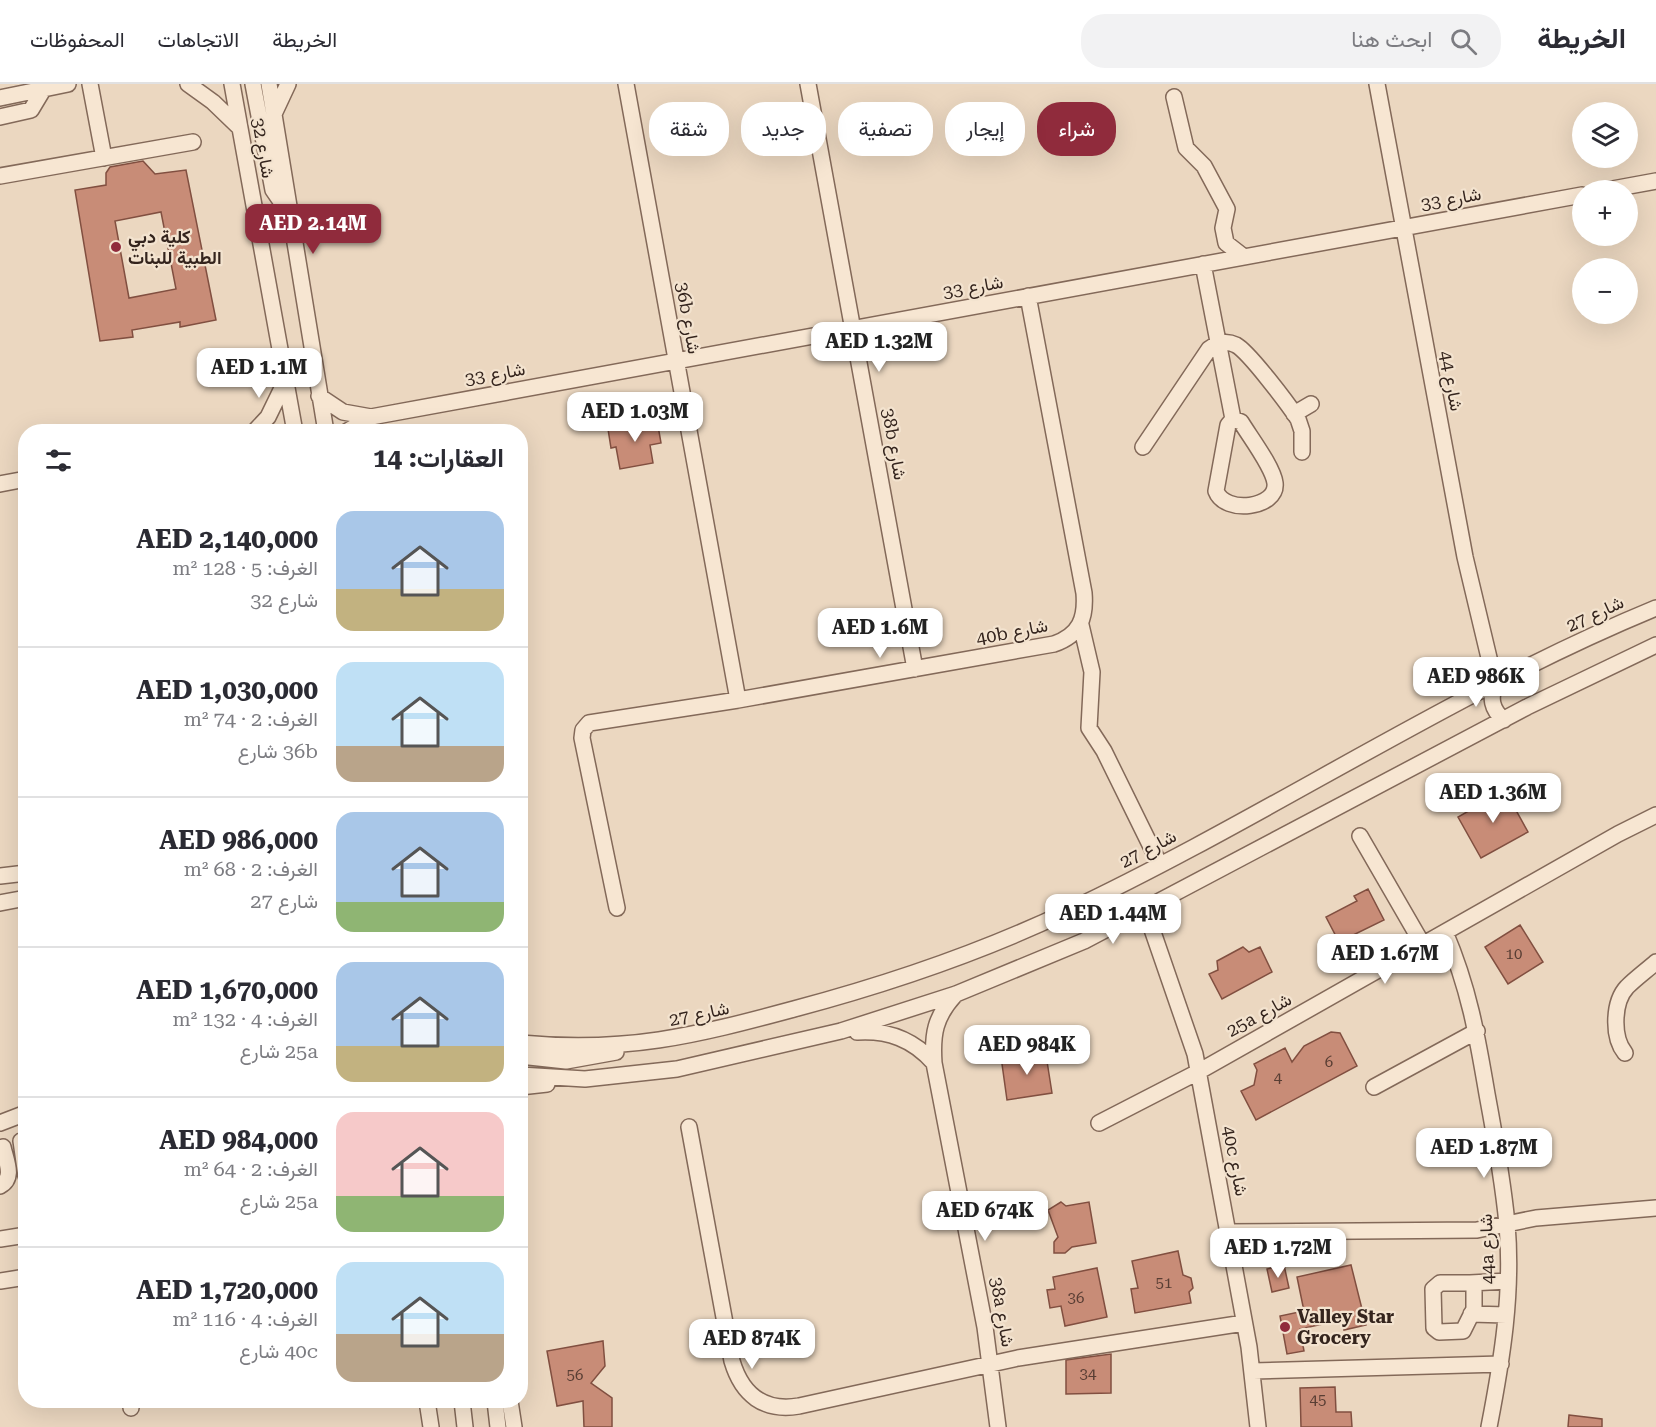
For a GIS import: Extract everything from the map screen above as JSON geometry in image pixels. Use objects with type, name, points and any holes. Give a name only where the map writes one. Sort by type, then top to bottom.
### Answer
[{"type":"street","points":[[0,98],[68,84]]},
{"type":"street","points":[[90,84],[104,158]]},
{"type":"street","points":[[188,84],[213,102],[240,128]]},
{"type":"street","name":"شارع 32","points":[[232,84],[293,424]]},
{"type":"street","points":[[253,84],[273,190],[290,214]]},
{"type":"street","name":"شارع 32","points":[[269,84],[325,424]]},
{"type":"street","points":[[274,114],[288,84]]},
{"type":"street","name":"36b شارع","points":[[626,84],[738,700]]},
{"type":"street","name":"38b شارع","points":[[808,84],[915,669]]},
{"type":"street","name":"شارع 44","points":[[1377,84],[1465,557],[1495,683],[1491,698],[1493,706],[1504,720]]},
{"type":"street","points":[[0,117],[31,110],[43,90]]},
{"type":"street","points":[[1174,97],[1186,148],[1204,166],[1227,209],[1224,228],[1226,243],[1244,257]]},
{"type":"street","points":[[0,176],[193,142]]},
{"type":"street","points":[[1638,185],[1656,182]]},
{"type":"street","name":"شارع 33","points":[[320,396],[343,412],[370,417],[1572,197]]},
{"type":"street","points":[[1203,264],[1233,419]]},
{"type":"street","points":[[1028,296],[1084,593],[1085,615],[1081,625],[1092,672],[1089,728],[1104,751],[1160,865]]},
{"type":"street","points":[[1143,447],[1209,350],[1218,344],[1228,343],[1242,350],[1294,414],[1302,431],[1302,453]]},
{"type":"street","points":[[261,424],[268,417],[285,382]]},
{"type":"street","points":[[1294,414],[1311,404]]},
{"type":"street","name":"شارع 33","points":[[359,424],[370,417]]},
{"type":"street","points":[[1233,419],[1241,422],[1275,480],[1274,492],[1266,501],[1232,506],[1218,497],[1215,486],[1228,424],[1233,419]]},
{"type":"street","points":[[0,484],[18,481]]},
{"type":"street","name":"شارع 27","points":[[528,1044],[582,1047],[632,1045],[731,1028],[925,970],[1066,912],[1160,865],[1495,683],[1656,608]]},
{"type":"street","name":"40b شارع","points":[[617,908],[582,738],[583,730],[594,722],[738,700],[1054,644],[1065,640],[1081,625]]},
{"type":"street","points":[[528,1086],[677,1069],[841,1031],[957,994],[1084,941],[1504,720],[1593,674],[1656,645]]},
{"type":"street","name":"25a شارع","points":[[1099,1123],[1198,1072],[1656,815]]},
{"type":"street","points":[[1360,836],[1423,945]]},
{"type":"street","points":[[0,876],[18,874]]},
{"type":"street","points":[[0,903],[18,900]]},
{"type":"street","name":"40c شارع","points":[[1145,909],[1191,1036],[1253,1371],[1258,1427]]},
{"type":"street","name":"44a شارع","points":[[1445,932],[1466,982],[1477,1031],[1507,1224],[1506,1315],[1501,1364],[1489,1427]]},
{"type":"street","points":[[1624,1053],[1618,1044],[1616,1029],[1620,998],[1626,988],[1656,962]]},
{"type":"street","name":"38a شارع","points":[[957,994],[937,1020],[933,1039],[934,1063],[991,1363],[998,1427]]},
{"type":"street","points":[[841,1031],[870,1031],[899,1036],[924,1051],[934,1063]]},
{"type":"street","points":[[1374,1087],[1477,1031]]},
{"type":"street","points":[[528,1057],[583,1060],[616,1052],[632,1045]]},
{"type":"street","points":[[528,1075],[585,1079]]},
{"type":"street","points":[[0,1123],[18,1116]]},
{"type":"street","points":[[689,1127],[732,1361],[744,1389],[755,1400],[769,1406],[791,1407],[991,1363],[1127,1339],[1244,1323]]},
{"type":"street","points":[[0,1186],[7,1181],[9,1176],[2,1148],[18,1142]]},
{"type":"street","points":[[1228,1232],[1477,1230],[1536,1218],[1656,1208]]},
{"type":"street","points":[[0,1239],[18,1236]]},
{"type":"street","points":[[0,1281],[18,1279]]},
{"type":"street","points":[[1470,1283],[1474,1288],[1474,1309],[1463,1332],[1439,1332],[1434,1328],[1433,1289],[1435,1284],[1508,1281]]},
{"type":"street","points":[[1471,1314],[1506,1315]]},
{"type":"street","points":[[1253,1371],[1501,1364]]},
{"type":"street","points":[[428,1408],[431,1427]]},
{"type":"street","points":[[463,1408],[465,1427]]},
{"type":"street","points":[[496,1408],[498,1427]]},
{"type":"street","points":[[511,1408],[514,1427]]},
{"type":"building","points":[[143,161],[155,174],[186,170],[216,320],[180,327],[180,322],[132,330],[133,337],[100,341],[75,190],[106,185],[106,173],[110,167]],"holes":[[[161,212],[176,289],[129,298],[115,221]]]},
{"type":"building","points":[[657,420],[661,443],[650,445],[653,463],[620,469],[616,447],[611,448],[608,429]]},
{"type":"building","points":[[1500,793],[1507,794],[1528,832],[1481,858],[1458,817]]},
{"type":"building","points":[[1368,889],[1384,920],[1339,942],[1326,917],[1357,901],[1354,896]]},
{"type":"building","points":[[1520,925],[1543,962],[1508,984],[1485,947]]},
{"type":"building","points":[[1243,947],[1249,952],[1260,947],[1272,972],[1222,999],[1209,974],[1218,970],[1217,961]]},
{"type":"building","points":[[1331,1032],[1340,1033],[1357,1066],[1256,1120],[1241,1091],[1254,1085],[1257,1070],[1254,1064],[1285,1048],[1292,1062],[1304,1046]]},
{"type":"building","points":[[1040,1050],[1046,1055],[1052,1093],[1007,1100],[1002,1064],[1010,1057],[1029,1057]]},
{"type":"building","points":[[1061,1202],[1066,1206],[1089,1202],[1096,1243],[1072,1247],[1065,1253],[1054,1253],[1054,1242],[1058,1237],[1048,1210]]},
{"type":"building","points":[[1178,1251],[1183,1275],[1191,1278],[1193,1288],[1189,1292],[1191,1303],[1135,1313],[1131,1289],[1138,1288],[1132,1261]]},
{"type":"building","points":[[1284,1265],[1289,1288],[1272,1292],[1267,1269]]},
{"type":"building","points":[[1351,1265],[1366,1325],[1344,1330],[1341,1320],[1300,1329],[1304,1351],[1287,1354],[1280,1316],[1304,1311],[1297,1277]]},
{"type":"building","points":[[1097,1268],[1107,1317],[1065,1326],[1061,1306],[1050,1308],[1047,1290],[1055,1289],[1053,1277]]},
{"type":"building","points":[[603,1341],[605,1366],[591,1383],[612,1398],[612,1427],[584,1427],[583,1401],[557,1406],[547,1351]]},
{"type":"building","points":[[1111,1354],[1111,1393],[1066,1394],[1066,1360]]},
{"type":"building","points":[[1335,1387],[1336,1412],[1351,1412],[1352,1427],[1301,1427],[1300,1388]]},
{"type":"building","points":[[1569,1415],[1602,1419],[1602,1427],[1568,1427]]},
{"type":"place","name":"كلية دبي الطبية للبنات","points":[[116,247]]},
{"type":"place","name":"Valley Star Grocery","points":[[1285,1327]]}]
